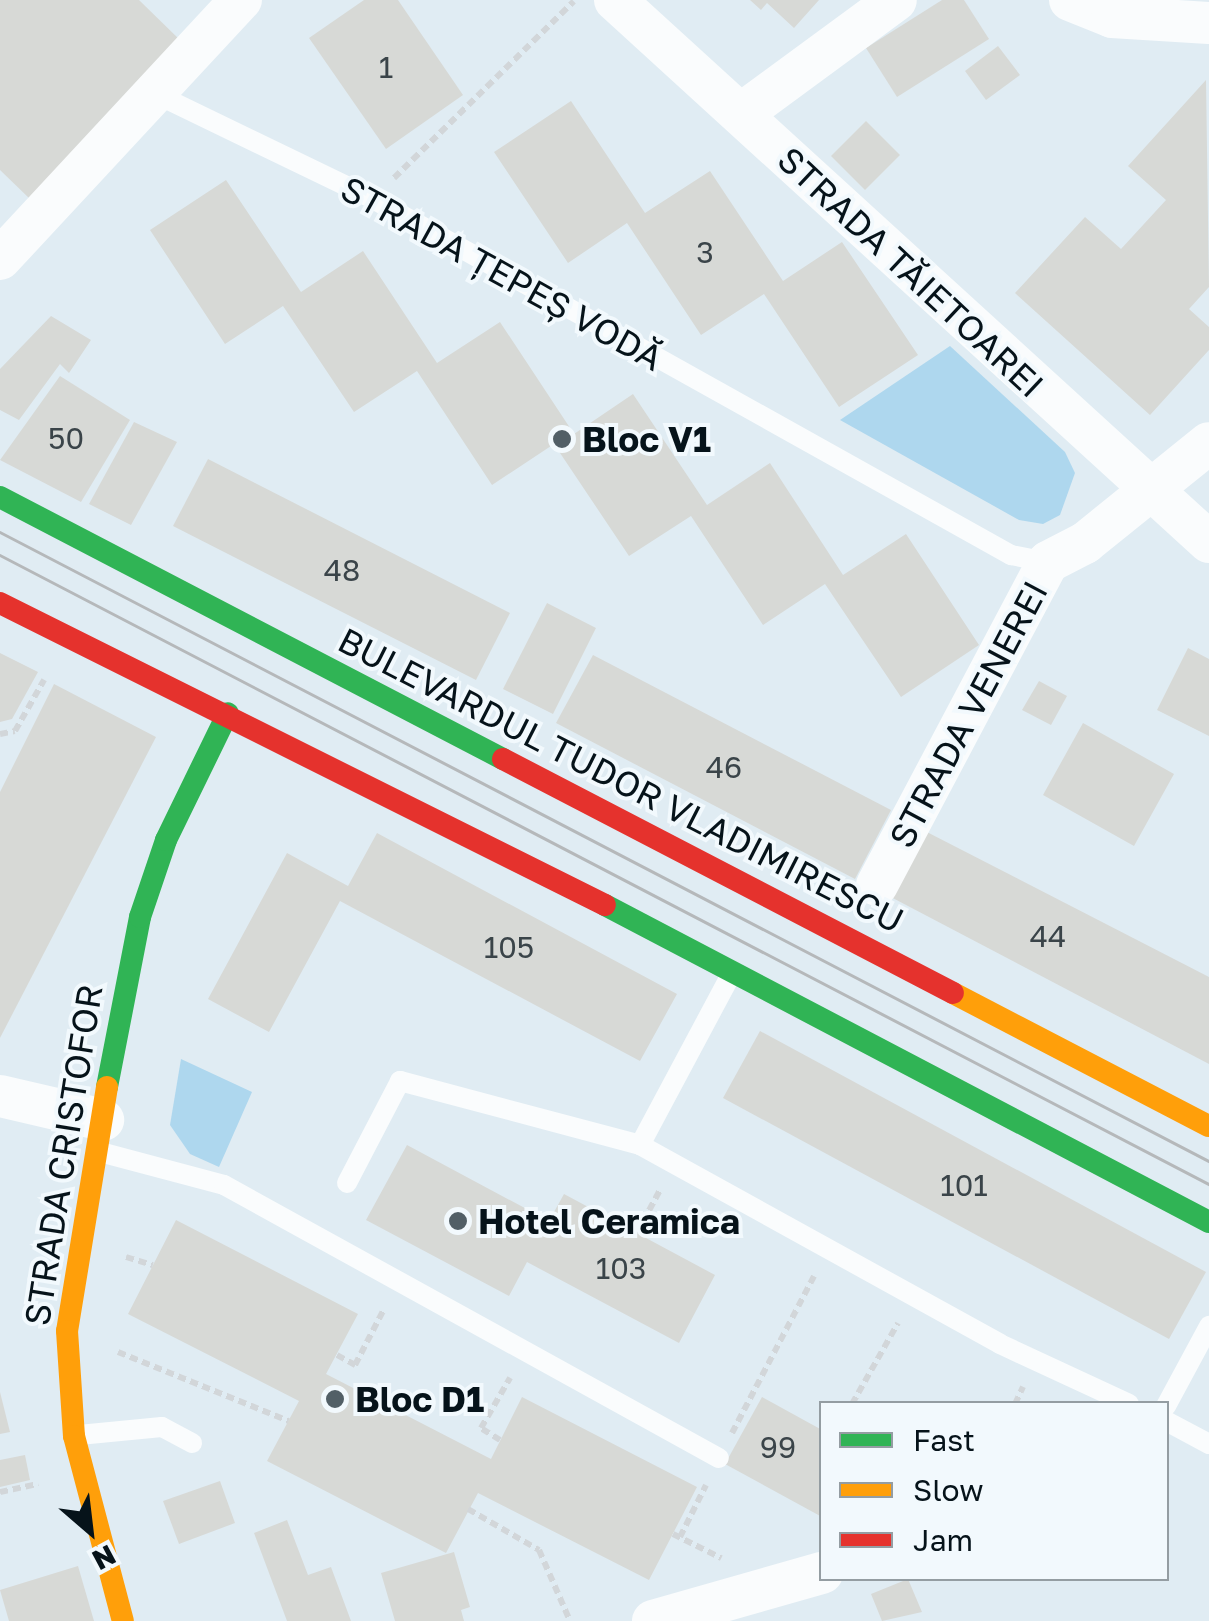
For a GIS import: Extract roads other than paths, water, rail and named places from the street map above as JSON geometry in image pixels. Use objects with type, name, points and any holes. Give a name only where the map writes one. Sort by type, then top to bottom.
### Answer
[{"type":"main road","name":"BULEVARDUL TUDOR VLADIMIRESCU","points":[[0,497],[1209,1126]]},
{"type":"main road","points":[[0,602],[734,969],[1209,1222]]},
{"type":"main road","name":"STRADA CRISTOFOR","points":[[122,1621],[74,1436],[66,1332],[140,917],[166,840],[228,713]]},
{"type":"street","points":[[0,259],[241,0]]},
{"type":"street","name":"STRADA TĂIETOAREI","points":[[614,0],[1147,492],[1209,542]]},
{"type":"street","points":[[741,114],[896,0]]},
{"type":"street","points":[[1070,0],[1112,17],[1209,22]]},
{"type":"street","name":"STRADA VENEREI","points":[[878,884],[1048,562],[1085,543],[1209,442]]},
{"type":"street","points":[[0,1096],[99,1136]]},
{"type":"street","points":[[653,1621],[819,1574]]},
{"type":"lane","name":"STRADA ȚEPEȘ VODĂ","points":[[154,93],[373,200],[1012,555],[1048,562]]},
{"type":"lane","points":[[640,1145],[734,969]]},
{"type":"lane","points":[[347,1183],[400,1082],[640,1145],[914,1296],[1124,1401]]},
{"type":"lane","points":[[99,1136],[224,1185],[523,1355],[718,1458]]},
{"type":"lane","points":[[1169,1401],[1209,1326]]},
{"type":"lane","points":[[1169,1422],[1209,1444]]},
{"type":"lane","points":[[74,1436],[162,1427],[192,1443]]},
{"type":"tram line","points":[[0,532],[1209,1161]]},
{"type":"tram line","points":[[0,555],[1209,1184]]},
{"type":"place","name":"Bloc V1","points":[[562,439]]},
{"type":"place","name":"Hotel Ceramica","points":[[458,1221]]},
{"type":"place","name":"Bloc D1","points":[[335,1399]]}]
